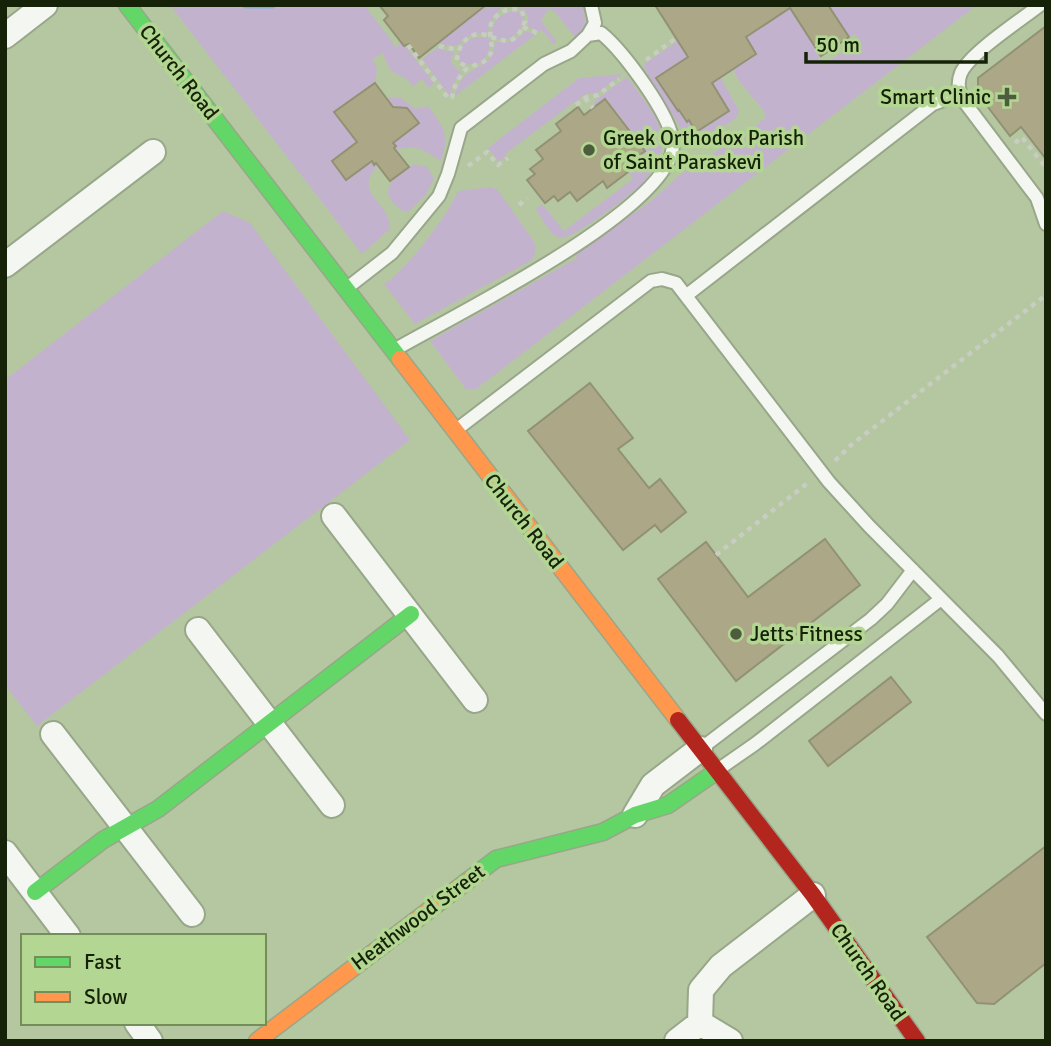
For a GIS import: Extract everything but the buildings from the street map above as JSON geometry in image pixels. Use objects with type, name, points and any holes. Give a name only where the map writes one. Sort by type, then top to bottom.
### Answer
[{"type":"street","points":[[5,36],[45,5]]},
{"type":"street","name":"Church Road","points":[[127,5],[813,895],[917,1041]]},
{"type":"street","points":[[5,265],[153,152]]},
{"type":"street","points":[[334,516],[475,700]]},
{"type":"street","points":[[35,892],[103,840],[158,809],[411,614]]},
{"type":"street","points":[[198,630],[332,805]]},
{"type":"street","points":[[53,734],[192,914]]},
{"type":"street","name":"Heathwood Street","points":[[635,814],[653,785],[700,750]]},
{"type":"street","name":"Heathwood Street","points":[[257,1041],[496,859],[603,832],[635,814],[668,805],[717,771]]},
{"type":"street","points":[[5,853],[66,934]]},
{"type":"street","points":[[701,1023],[701,990],[721,966],[813,895]]},
{"type":"street","points":[[677,1041],[701,1023]]},
{"type":"street","points":[[701,1023],[730,1041]]},
{"type":"street","points":[[138,1025],[150,1041]]},
{"type":"lane","points":[[346,289],[392,253],[439,196],[461,128],[544,64],[571,51],[588,35],[595,23],[591,5]]},
{"type":"lane","points":[[1040,5],[971,59],[959,80],[960,94],[1037,198],[1046,224]]},
{"type":"lane","points":[[394,350],[558,256],[607,224],[636,202],[669,163],[673,144],[668,125],[634,69],[617,46],[601,33],[588,35]]},
{"type":"lane","points":[[687,295],[933,104],[960,94]]},
{"type":"lane","points":[[456,431],[651,281],[668,280],[676,283],[821,472],[860,516],[1016,675],[1046,714]]},
{"type":"lane","points":[[700,750],[871,619],[887,604],[913,569]]},
{"type":"lane","points":[[717,771],[941,599]]},
{"type":"path","points":[[408,45],[449,99],[455,85],[469,68],[486,61],[492,50],[491,38],[492,24],[499,13],[505,8],[522,11],[525,16],[523,27],[519,34],[509,40],[491,38],[486,35],[474,35],[463,42],[458,50],[457,61],[469,68]]},
{"type":"path","points":[[523,27],[537,33]]},
{"type":"path","points":[[439,46],[458,50]]},
{"type":"path","points":[[585,98],[593,108]]},
{"type":"path","points":[[519,205],[527,198]]},
{"type":"path","points":[[716,555],[852,445],[1046,296]]},
{"type":"shaded area","points":[[170,5],[364,5],[396,47],[402,43],[434,83],[429,88],[422,79],[413,86],[407,79],[391,71],[382,53],[373,59],[377,69],[375,83],[335,113],[357,142],[335,158],[334,164],[343,177],[350,178],[372,161],[378,165],[371,175],[370,191],[389,219],[390,229],[362,254]]},
{"type":"shaded area","points":[[487,5],[503,5],[489,24],[488,34],[475,34],[468,36],[459,45],[443,46],[439,41]]},
{"type":"shaded area","points":[[507,5],[584,5],[585,26],[575,37],[555,12],[548,9],[541,21],[557,42],[553,44],[542,30],[538,32],[528,26],[528,16],[524,10]]},
{"type":"shaded area","points":[[756,5],[788,5],[821,56],[818,58],[822,65],[860,41],[855,34],[849,37],[828,5],[977,5],[476,389],[466,389],[430,341],[577,258],[576,255],[651,201],[680,175],[766,117],[733,69],[756,54],[746,38],[767,23]]},
{"type":"shaded area","points":[[517,11],[524,17],[518,32],[510,38],[494,38],[491,30],[495,22],[504,14]]},
{"type":"shaded area","points":[[527,31],[535,35],[455,96],[463,78],[488,59],[495,42],[513,41]]},
{"type":"shaded area","points":[[476,37],[487,37],[491,41],[489,53],[480,63],[462,65],[458,58],[462,47]]},
{"type":"shaded area","points":[[678,41],[688,57],[656,78],[696,132],[721,98],[706,74],[715,67],[739,111],[736,118],[695,146],[691,145],[645,70],[644,64]]},
{"type":"shaded area","points":[[438,47],[441,50],[453,51],[455,55],[451,55],[452,63],[462,72],[453,84],[450,97],[422,59]]},
{"type":"shaded area","points":[[623,74],[596,94],[586,94],[573,103],[505,154],[499,162],[488,148],[579,78]]},
{"type":"shaded area","points":[[627,77],[650,108],[659,126],[662,148],[659,159],[644,182],[629,195],[589,224],[560,238],[549,230],[536,209],[542,204],[564,231],[633,179],[624,167],[645,151],[606,99],[596,106],[593,102]]},
{"type":"shaded area","points":[[390,97],[401,98],[415,109],[428,106],[444,132],[445,144],[441,161],[415,147],[397,150],[375,109]]},
{"type":"shaded area","points":[[414,164],[427,167],[434,179],[425,196],[409,211],[403,211],[394,204],[388,191],[394,179]]},
{"type":"shaded area","points":[[489,187],[497,189],[533,240],[536,250],[532,260],[415,324],[384,284],[403,268],[426,242],[458,191]]},
{"type":"shaded area","points":[[223,211],[250,223],[410,440],[37,726],[5,685],[5,380]]},
{"type":"waterway","points":[[246,5],[272,5]]},
{"type":"traffic: fast","points":[[127,5],[400,359]]},
{"type":"traffic: fast","points":[[35,892],[103,840],[158,809],[411,614]]},
{"type":"traffic: fast","points":[[466,882],[496,859],[603,832],[635,815],[668,805],[717,771]]},
{"type":"traffic: slow","points":[[400,359],[678,720]]},
{"type":"traffic: slow","points":[[257,1041],[466,882]]},
{"type":"traffic: jam","points":[[678,720],[813,895],[917,1041]]},
{"type":"place","name":"Smart Clinic","points":[[1007,97]]},
{"type":"place","name":"Greek Orthodox Parish of Saint Paraskevi","points":[[589,150]]},
{"type":"place","name":"Jetts Fitness","points":[[736,634]]}]
